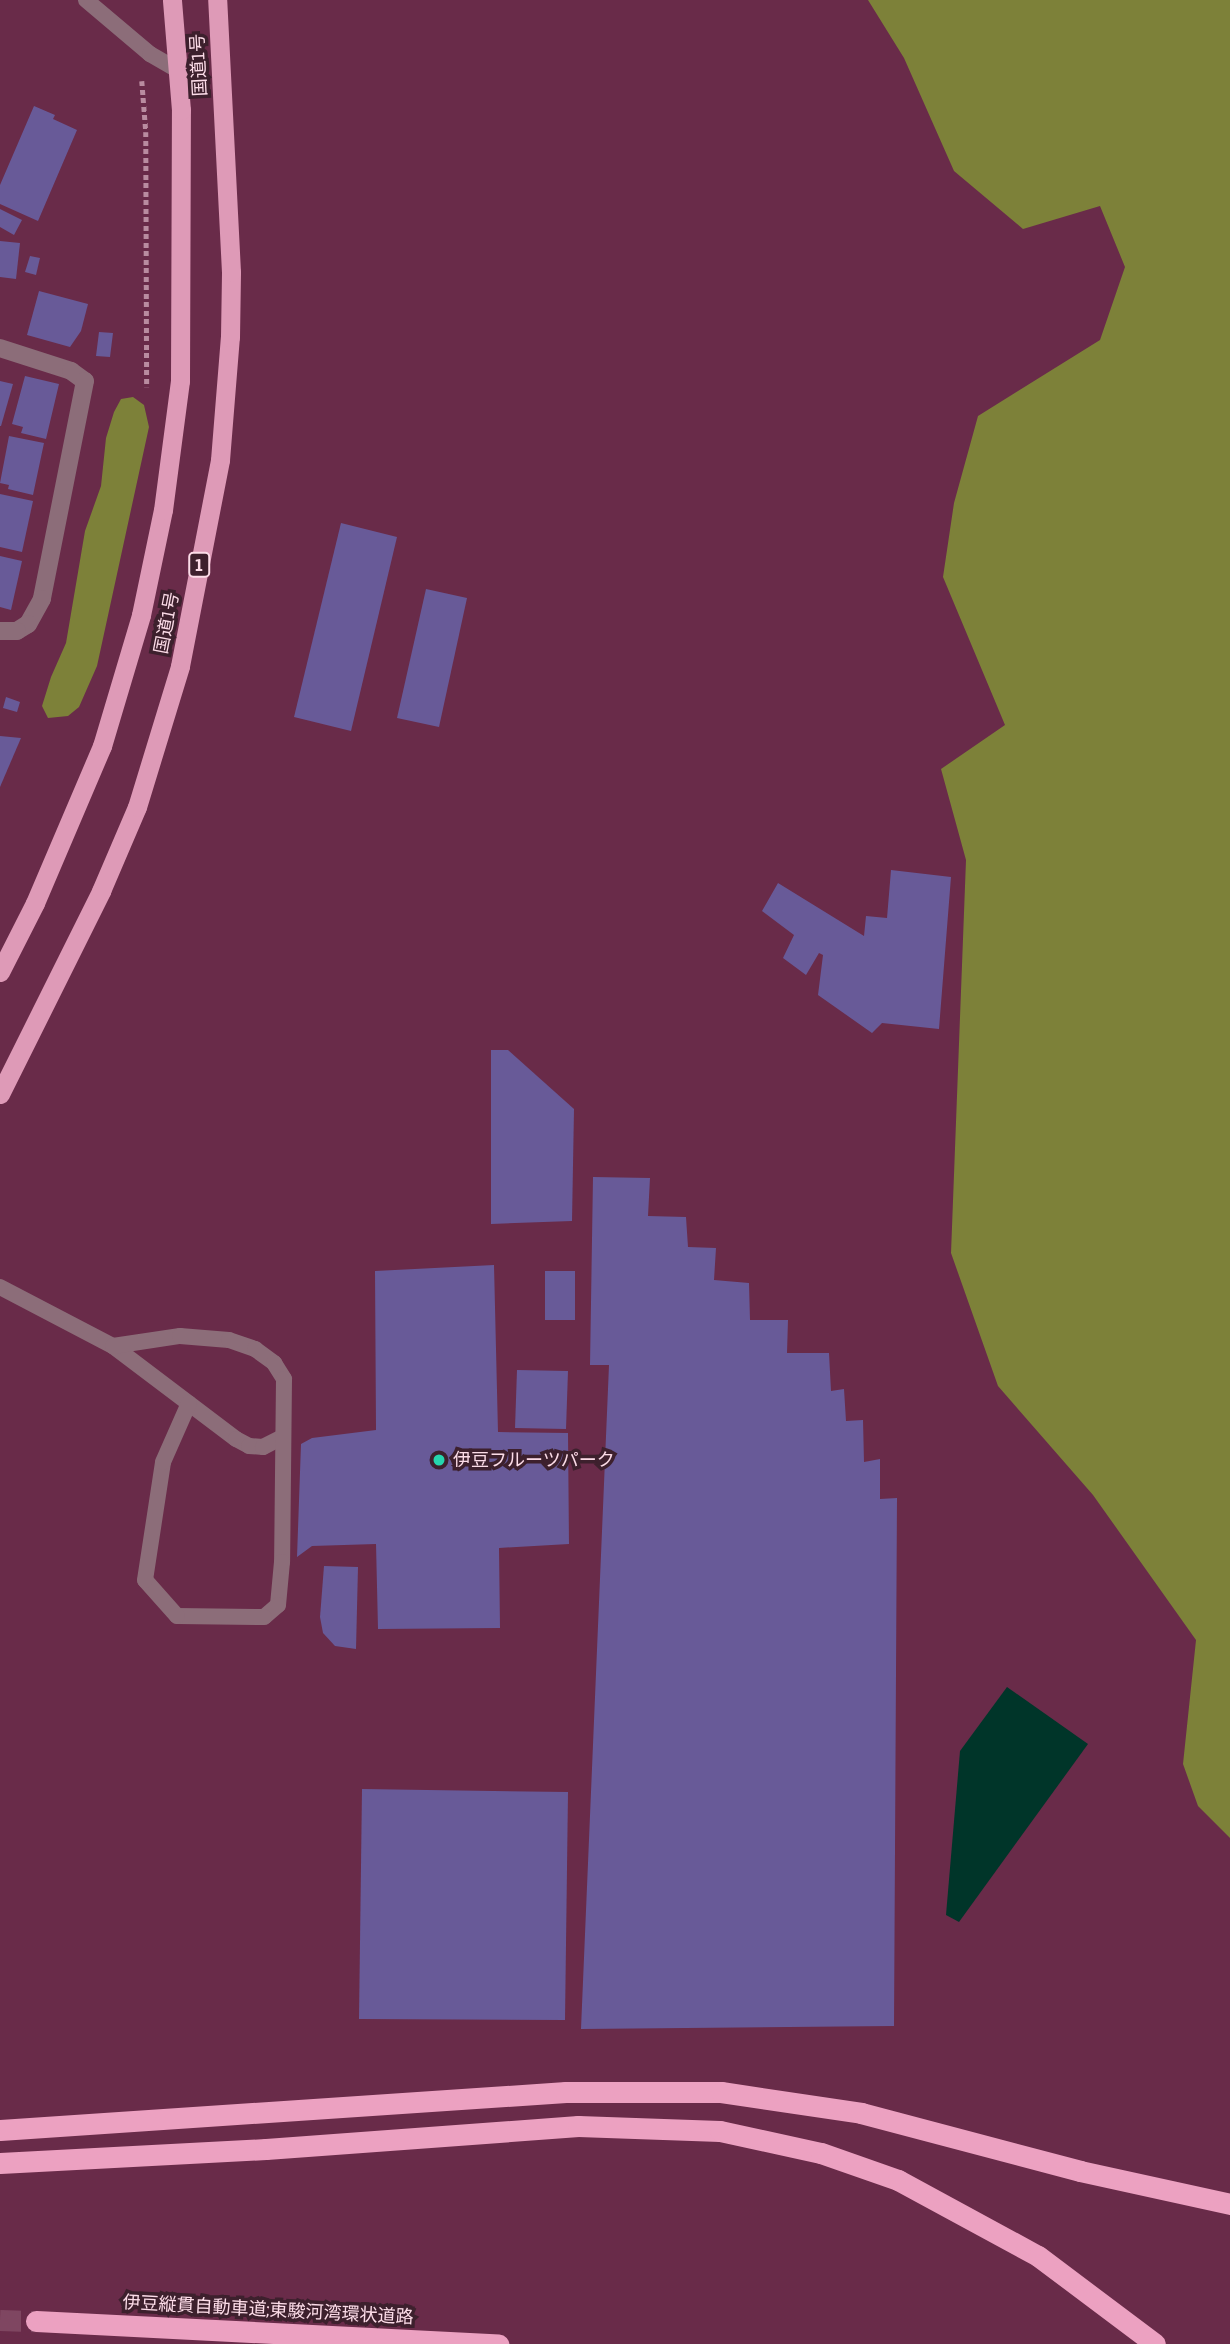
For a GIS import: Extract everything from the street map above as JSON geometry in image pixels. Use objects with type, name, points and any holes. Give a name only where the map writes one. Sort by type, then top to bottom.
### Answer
[{"type":"highway","name":"国道1号","points":[[0,971],[35,903],[102,746],[141,615],[163,510],[180,381],[181,110],[172,0]]},
{"type":"highway","name":"国道1号","points":[[0,1094],[101,891],[137,807],[180,666],[220,460],[230,337],[231,272],[217,0]]},
{"type":"highway","points":[[0,2130],[638,2090],[721,2092],[862,2113],[1080,2171],[1230,2204]]},
{"type":"highway","points":[[0,2163],[266,2149],[578,2126],[720,2132],[821,2153],[898,2180],[1038,2256],[1155,2344]]},
{"type":"highway","name":"伊豆縦貫自動車道;東駿河湾環状道路","points":[[36,2321],[498,2344]]},
{"type":"street","points":[[0,348],[71,371],[85,381],[42,599],[28,624],[17,631],[0,631]]},
{"type":"lane","points":[[86,0],[140,45],[178,69]]},
{"type":"lane","points":[[0,1287],[113,1346],[249,1446],[263,1447],[281,1438]]},
{"type":"lane","points":[[113,1346],[180,1336],[229,1340],[255,1349],[274,1363],[284,1379],[281,1438],[282,1562],[278,1605],[264,1617],[177,1616],[145,1580],[163,1462],[189,1403]]},
{"type":"path","points":[[140,45],[146,132],[147,401]]},
{"type":"green space","points":[[868,0],[1230,0],[1230,1838],[1198,1806],[1183,1764],[1196,1640],[1093,1495],[998,1386],[951,1253],[966,860],[941,769],[1005,725],[943,577],[954,503],[978,416],[1100,340],[1125,267],[1100,206],[1023,229],[954,171],[904,58]]},
{"type":"green space","points":[[133,397],[144,405],[149,427],[97,666],[79,707],[68,716],[48,718],[42,706],[66,643],[85,531],[101,486],[106,438],[121,399]]},
{"type":"shaded area","points":[[1007,1687],[1088,1744],[959,1922],[946,1915],[960,1751]]},
{"type":"building","points":[[34,106],[55,115],[53,119],[77,130],[38,221],[0,204],[0,185]]},
{"type":"building","points":[[0,209],[22,220],[14,235],[0,227]]},
{"type":"building","points":[[0,241],[20,243],[16,279],[0,277]]},
{"type":"building","points":[[30,256],[40,258],[36,275],[25,272]]},
{"type":"building","points":[[39,291],[88,304],[81,331],[70,347],[27,335]]},
{"type":"building","points":[[99,332],[113,333],[110,357],[96,356]]},
{"type":"building","points":[[25,376],[59,384],[46,439],[21,433],[23,427],[12,424]]},
{"type":"building","points":[[0,381],[13,384],[1,426],[0,426]]},
{"type":"building","points":[[9,436],[44,443],[33,495],[8,489],[9,485],[0,483]]},
{"type":"building","points":[[0,494],[33,501],[22,552],[0,547]]},
{"type":"building","points":[[341,523],[397,537],[351,731],[294,717]]},
{"type":"building","points":[[0,556],[22,561],[11,610],[0,607]]},
{"type":"building","points":[[426,589],[467,598],[439,727],[397,718]]},
{"type":"building","points":[[6,697],[20,702],[17,712],[3,708]]},
{"type":"building","points":[[0,736],[21,738],[0,787]]},
{"type":"building","points":[[891,870],[951,877],[939,1029],[882,1023],[872,1033],[818,995],[823,955],[819,953],[806,975],[783,958],[794,935],[762,911],[778,883],[864,936],[866,916],[887,918]]},
{"type":"building","points":[[491,1050],[508,1050],[574,1109],[572,1221],[491,1224]]},
{"type":"building","points":[[593,1177],[650,1178],[648,1216],[686,1217],[688,1247],[716,1248],[714,1280],[749,1283],[750,1320],[788,1320],[787,1353],[829,1353],[831,1391],[844,1389],[846,1421],[863,1420],[864,1462],[880,1459],[880,1499],[897,1498],[894,2026],[581,2029],[609,1365],[590,1365]]},
{"type":"building","points":[[494,1265],[498,1432],[568,1433],[569,1544],[499,1548],[500,1628],[378,1629],[376,1544],[312,1546],[297,1557],[301,1444],[312,1438],[376,1430],[375,1271]]},
{"type":"building","points":[[545,1271],[575,1271],[575,1320],[545,1320]]},
{"type":"building","points":[[517,1370],[568,1371],[566,1429],[515,1428]]},
{"type":"building","points":[[324,1566],[358,1567],[356,1649],[335,1646],[323,1633],[320,1617]]},
{"type":"building","points":[[362,1789],[568,1792],[565,2020],[359,2019]]},
{"type":"tunnel","points":[[0,2320],[36,2321]]},
{"type":"place","name":"伊豆フルーツパーク","points":[[439,1460]]}]
